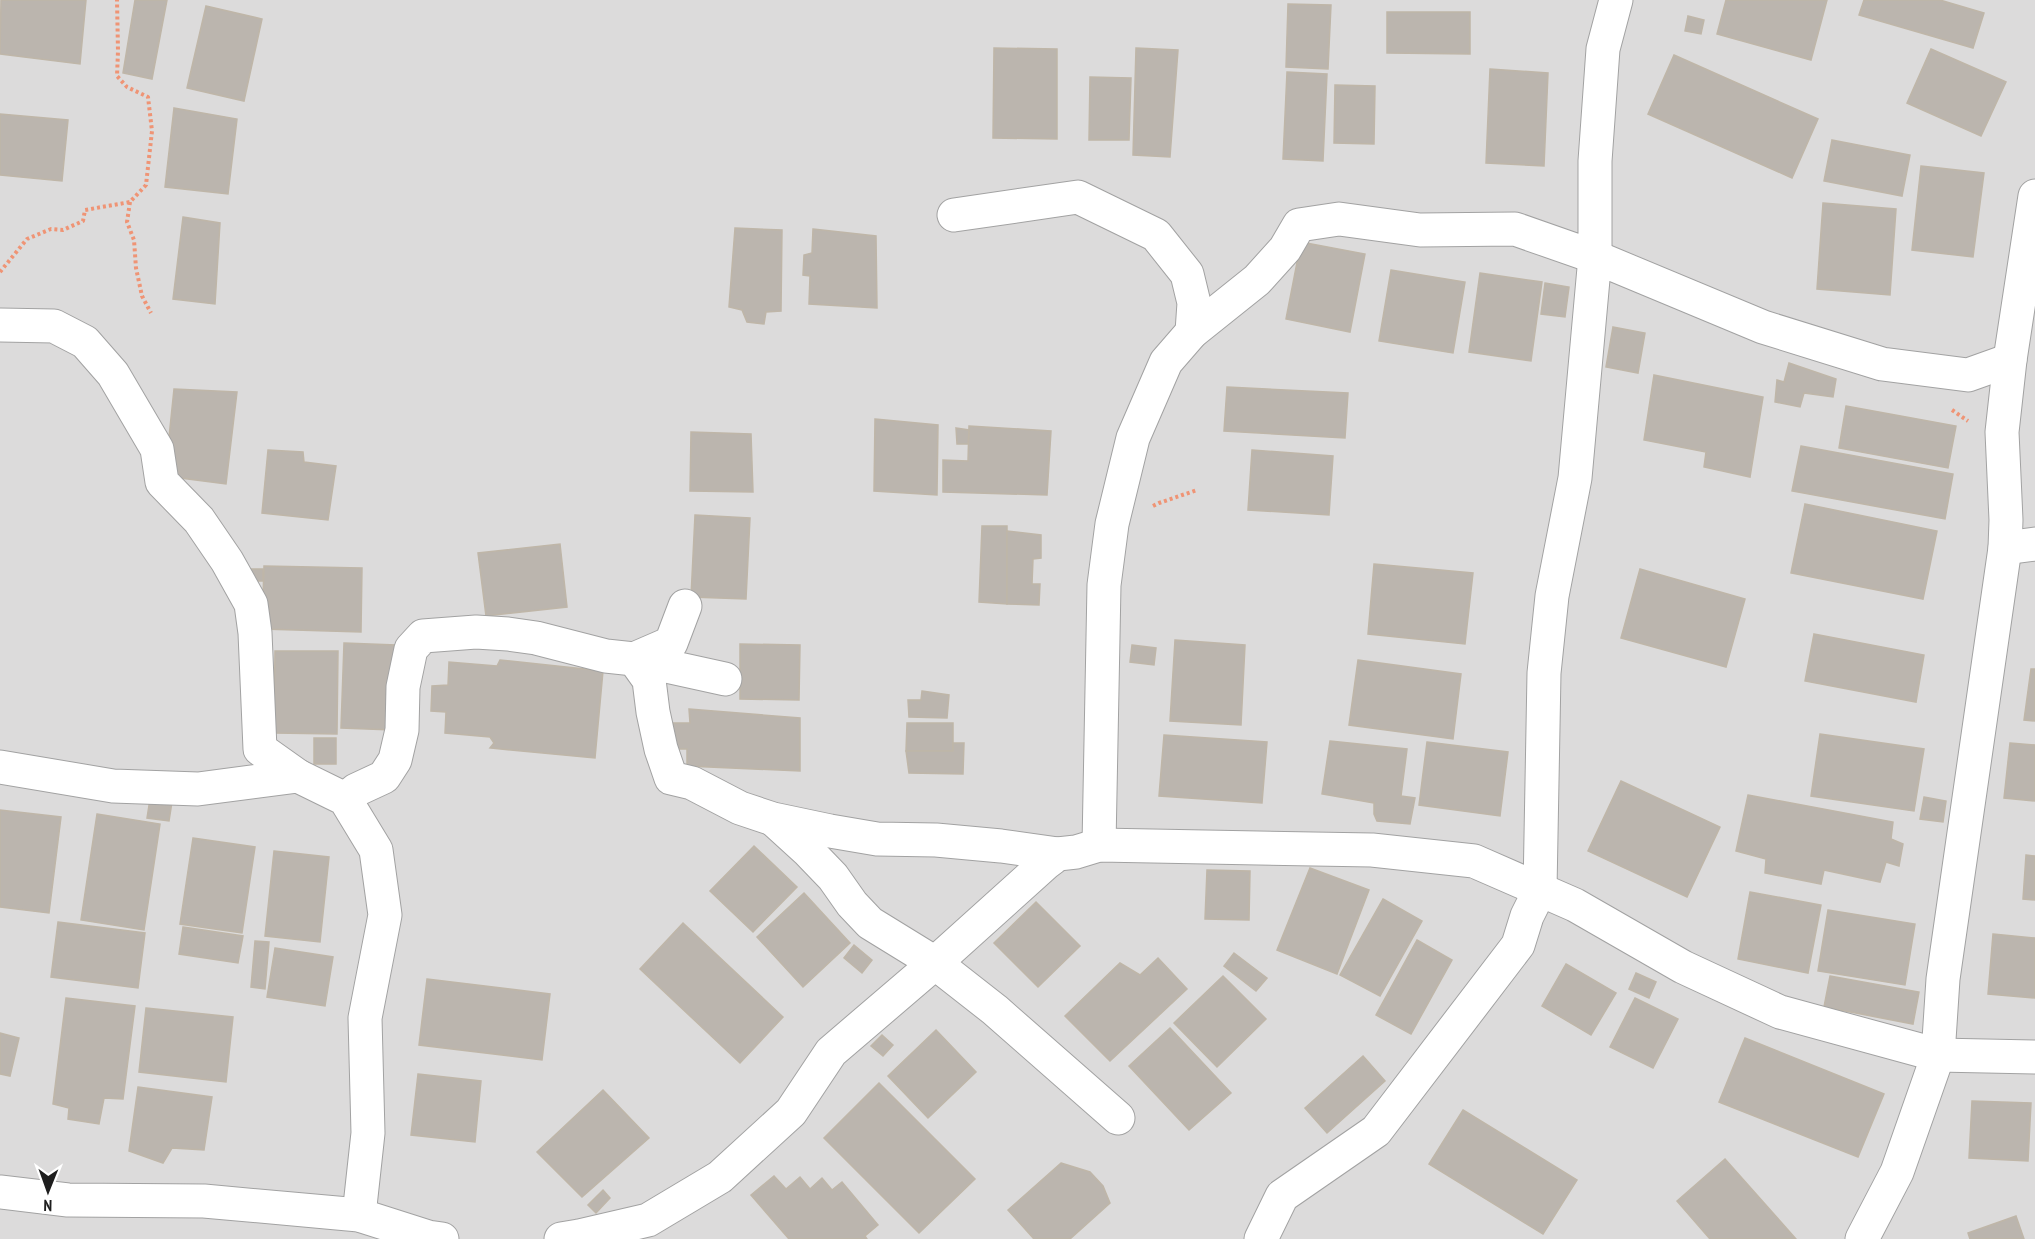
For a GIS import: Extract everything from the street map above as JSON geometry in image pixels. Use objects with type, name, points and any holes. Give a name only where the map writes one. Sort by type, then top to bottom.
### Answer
[{"type":"street","points":[[1261,1239],[1282,1196],[1376,1131],[1518,945],[1527,916],[1540,890],[1544,672],[1552,596],[1575,478],[1594,257],[1595,161],[1603,49],[1616,0]]},
{"type":"street","points":[[1862,1239],[1897,1172],[1938,1055],[1943,979],[2020,546],[2006,520],[2002,432],[2010,360],[2035,196]]},
{"type":"street","points":[[954,215],[1078,197],[1156,235],[1187,274],[1194,303],[1192,332]]},
{"type":"street","points":[[1099,845],[1104,585],[1112,524],[1133,438],[1166,362],[1192,332],[1257,280],[1285,249],[1299,225],[1339,219],[1420,230],[1515,229],[1594,257],[1762,327],[1882,364],[1968,375],[2010,360]]},
{"type":"street","points":[[0,325],[54,326],[85,342],[113,374],[157,449],[162,482],[199,520],[227,561],[251,603],[255,633],[260,749],[298,776],[345,799],[376,850],[386,915],[365,1018],[368,1133],[359,1215]]},
{"type":"street","points":[[634,659],[671,643],[685,606]]},
{"type":"street","points":[[345,799],[356,790],[384,777],[395,760],[402,730],[403,687],[411,649],[423,636],[476,632],[508,634],[725,679]]},
{"type":"street","points":[[634,659],[649,680],[655,721],[671,778],[692,783],[740,808],[773,819],[877,839],[936,840],[1058,854],[1076,852],[1099,845],[1372,850],[1474,861],[1575,905],[1683,967],[1780,1012],[1938,1055],[2035,1057]]},
{"type":"street","points":[[0,767],[113,786],[198,789],[298,776]]},
{"type":"street","points":[[773,819],[833,877],[852,904],[870,923],[935,963],[995,1010],[1118,1119]]},
{"type":"street","points":[[561,1239],[648,1220],[720,1177],[791,1112],[831,1052],[935,963],[1046,862],[1058,854]]},
{"type":"street","points":[[0,1192],[68,1200],[204,1201],[359,1215],[440,1239]]},
{"type":"path","points":[[0,272],[27,239],[51,229],[63,230],[83,221],[85,210],[129,202],[146,185],[152,130],[148,96],[127,87],[117,76],[117,0]]},
{"type":"path","points":[[129,202],[127,222],[134,240],[136,268],[142,296],[151,313]]},
{"type":"shaded area","points":[[0,0],[2035,0],[2035,1239],[0,1239]]},
{"type":"building","points":[[1,0],[86,0],[80,64],[0,54]]},
{"type":"building","points":[[135,0],[167,0],[152,79],[123,73]]},
{"type":"building","points":[[1726,0],[1827,0],[1811,60],[1717,34]]},
{"type":"building","points":[[1864,0],[1940,0],[1984,13],[1973,48],[1859,15]]},
{"type":"building","points":[[1288,4],[1331,5],[1328,69],[1286,67]]},
{"type":"building","points":[[206,6],[262,19],[244,101],[187,88]]},
{"type":"building","points":[[1387,12],[1470,12],[1470,54],[1387,53]]},
{"type":"building","points":[[1688,16],[1704,20],[1701,34],[1685,31]]},
{"type":"building","points":[[994,48],[1057,49],[1057,139],[993,138]]},
{"type":"building","points":[[1136,48],[1178,50],[1170,157],[1133,155]]},
{"type":"building","points":[[1931,49],[2006,82],[1981,136],[1907,103]]},
{"type":"building","points":[[1674,55],[1818,119],[1792,178],[1648,114]]},
{"type":"building","points":[[1490,69],[1548,73],[1544,166],[1486,163]]},
{"type":"building","points":[[1287,72],[1327,74],[1323,161],[1283,159]]},
{"type":"building","points":[[1090,77],[1131,78],[1129,140],[1089,140]]},
{"type":"building","points":[[1335,85],[1375,86],[1374,144],[1334,143]]},
{"type":"building","points":[[174,108],[237,119],[228,194],[165,187]]},
{"type":"building","points":[[0,114],[68,120],[62,181],[0,175]]},
{"type":"building","points":[[1832,140],[1910,155],[1902,196],[1824,181]]},
{"type":"building","points":[[1921,166],[1984,173],[1973,257],[1912,250]]},
{"type":"building","points":[[1823,203],[1896,209],[1890,295],[1817,289]]},
{"type":"building","points":[[183,217],[220,223],[215,304],[173,299]]},
{"type":"building","points":[[735,228],[782,230],[781,311],[766,312],[764,324],[747,322],[742,310],[729,307]]},
{"type":"building","points":[[813,229],[876,236],[877,308],[809,304],[810,276],[803,275],[804,255],[812,253]]},
{"type":"building","points":[[1301,242],[1365,254],[1350,332],[1286,319]]},
{"type":"building","points":[[1391,270],[1465,282],[1453,353],[1379,341]]},
{"type":"building","points":[[1480,273],[1542,282],[1531,361],[1469,352]]},
{"type":"building","points":[[1545,283],[1569,287],[1565,317],[1541,314]]},
{"type":"building","points":[[1613,327],[1645,333],[1638,373],[1606,367]]},
{"type":"building","points":[[1789,363],[1836,379],[1833,397],[1804,393],[1800,407],[1775,402],[1777,380],[1784,382]]},
{"type":"building","points":[[1654,375],[1763,397],[1750,477],[1704,467],[1706,452],[1644,440]]},
{"type":"building","points":[[1227,387],[1348,393],[1345,438],[1224,431]]},
{"type":"building","points":[[174,389],[237,392],[226,484],[165,476]]},
{"type":"building","points":[[1846,406],[1956,426],[1948,468],[1839,448]]},
{"type":"building","points":[[875,419],[938,425],[937,495],[874,491]]},
{"type":"building","points":[[969,426],[1051,431],[1047,495],[943,492],[943,460],[968,461]]},
{"type":"building","points":[[956,428],[969,430],[968,444],[957,444]]},
{"type":"building","points":[[691,432],[751,434],[753,492],[690,491]]},
{"type":"building","points":[[1801,446],[1953,474],[1945,519],[1792,491]]},
{"type":"building","points":[[268,450],[303,452],[304,462],[336,466],[328,520],[262,513]]},
{"type":"building","points":[[1252,450],[1333,456],[1329,515],[1248,510]]},
{"type":"building","points":[[1805,504],[1937,531],[1923,599],[1791,573]]},
{"type":"building","points":[[695,515],[750,518],[746,599],[691,597]]},
{"type":"building","points":[[982,526],[1007,526],[1007,604],[979,602]]},
{"type":"building","points":[[1007,531],[1041,535],[1041,558],[1033,559],[1032,584],[1040,584],[1039,605],[1007,604]]},
{"type":"building","points":[[560,544],[567,607],[486,616],[478,553]]},
{"type":"building","points":[[1374,564],[1473,573],[1465,644],[1368,634]]},
{"type":"building","points":[[264,566],[362,568],[361,632],[262,629]]},
{"type":"building","points":[[245,569],[263,569],[263,581],[245,581]]},
{"type":"building","points":[[1640,569],[1745,599],[1726,667],[1621,638]]},
{"type":"building","points":[[1814,634],[1924,655],[1916,702],[1805,681]]},
{"type":"building","points":[[1175,640],[1245,645],[1241,725],[1170,721]]},
{"type":"building","points":[[344,643],[396,645],[392,730],[341,728]]},
{"type":"building","points":[[740,644],[800,645],[799,700],[740,699]]},
{"type":"building","points":[[1132,645],[1156,648],[1154,665],[1130,662]]},
{"type":"building","points":[[275,651],[338,651],[337,734],[274,733]]},
{"type":"building","points":[[500,660],[603,671],[595,758],[490,748],[494,743],[490,737],[445,733],[446,712],[431,711],[432,686],[448,685],[449,662],[497,666]]},
{"type":"building","points":[[1358,660],[1461,674],[1453,739],[1349,725]]},
{"type":"building","points":[[2031,669],[2035,669],[2035,721],[2024,720]]},
{"type":"building","points":[[922,691],[949,695],[947,718],[909,717],[908,700],[921,700]]},
{"type":"building","points":[[689,709],[800,718],[800,771],[687,766],[687,749],[675,749],[673,723],[690,723]]},
{"type":"building","points":[[907,723],[953,723],[953,751],[906,751]]},
{"type":"building","points":[[1820,734],[1924,749],[1914,811],[1811,796]]},
{"type":"building","points":[[1164,735],[1267,742],[1262,803],[1159,796]]},
{"type":"building","points":[[314,738],[336,738],[336,764],[314,764]]},
{"type":"building","points":[[1330,741],[1407,749],[1401,796],[1415,798],[1410,824],[1377,821],[1374,814],[1374,803],[1322,794]]},
{"type":"building","points":[[1427,742],[1508,752],[1500,816],[1419,805]]},
{"type":"building","points":[[953,743],[964,743],[963,774],[909,773],[906,751],[953,751]]},
{"type":"building","points":[[2010,743],[2035,745],[2035,801],[2004,798]]},
{"type":"building","points":[[1621,781],[1720,827],[1687,897],[1588,851]]},
{"type":"building","points":[[1748,795],[1893,822],[1891,839],[1903,844],[1899,866],[1886,862],[1880,882],[1824,870],[1821,884],[1765,873],[1766,859],[1736,851]]},
{"type":"building","points":[[1924,797],[1946,801],[1943,822],[1920,819]]},
{"type":"building","points":[[150,799],[172,802],[169,821],[147,818]]},
{"type":"building","points":[[0,810],[61,817],[49,913],[0,907]]},
{"type":"building","points":[[97,814],[160,824],[144,930],[81,920]]},
{"type":"building","points":[[193,838],[255,847],[242,933],[180,924]]},
{"type":"building","points":[[754,846],[797,887],[753,932],[710,891]]},
{"type":"building","points":[[274,851],[329,857],[320,942],[265,936]]},
{"type":"building","points":[[2026,855],[2035,856],[2035,900],[2023,899]]},
{"type":"building","points":[[1310,868],[1369,890],[1337,974],[1277,950]]},
{"type":"building","points":[[1207,870],[1250,871],[1249,920],[1205,919]]},
{"type":"building","points":[[1750,892],[1821,905],[1808,973],[1738,959]]},
{"type":"building","points":[[804,893],[850,943],[803,987],[757,937]]},
{"type":"building","points":[[1383,899],[1422,921],[1380,996],[1340,975]]},
{"type":"building","points":[[1036,902],[1080,946],[1038,987],[994,943]]},
{"type":"building","points":[[1828,910],[1915,924],[1905,985],[1818,971]]},
{"type":"building","points":[[58,922],[145,933],[138,988],[51,977]]},
{"type":"building","points":[[683,923],[783,1017],[740,1063],[640,969]]},
{"type":"building","points":[[183,927],[243,936],[238,963],[179,954]]},
{"type":"building","points":[[1993,934],[2035,938],[2035,998],[1988,994]]},
{"type":"building","points":[[1417,940],[1452,960],[1411,1034],[1376,1015]]},
{"type":"building","points":[[255,941],[269,942],[265,989],[251,987]]},
{"type":"building","points":[[854,945],[872,960],[862,973],[844,958]]},
{"type":"building","points":[[275,948],[333,957],[325,1006],[267,997]]},
{"type":"building","points":[[1234,953],[1267,978],[1256,991],[1224,966]]},
{"type":"building","points":[[1158,958],[1187,989],[1110,1061],[1065,1016],[1120,963],[1140,975]]},
{"type":"building","points":[[1566,964],[1616,993],[1591,1035],[1542,1006]]},
{"type":"building","points":[[1636,973],[1656,982],[1649,998],[1629,989]]},
{"type":"building","points":[[1223,976],[1266,1019],[1217,1067],[1174,1023]]},
{"type":"building","points":[[1830,976],[1919,992],[1913,1024],[1824,1007]]},
{"type":"building","points":[[427,979],[550,994],[542,1060],[419,1045]]},
{"type":"building","points":[[66,998],[135,1006],[123,1099],[104,1098],[99,1124],[68,1119],[69,1108],[53,1104]]},
{"type":"building","points":[[1635,998],[1678,1019],[1653,1068],[1610,1047]]},
{"type":"building","points":[[146,1008],[233,1017],[226,1082],[139,1072]]},
{"type":"building","points":[[1170,1028],[1231,1093],[1189,1130],[1129,1066]]},
{"type":"building","points":[[936,1030],[976,1072],[928,1118],[888,1076]]},
{"type":"building","points":[[0,1033],[19,1038],[10,1076],[0,1074]]},
{"type":"building","points":[[882,1035],[893,1045],[883,1056],[871,1046]]},
{"type":"building","points":[[1745,1038],[1884,1094],[1858,1157],[1719,1102]]},
{"type":"building","points":[[1363,1056],[1385,1081],[1327,1133],[1305,1108]]},
{"type":"building","points":[[418,1074],[481,1081],[475,1142],[411,1135]]},
{"type":"building","points":[[879,1083],[975,1179],[919,1233],[824,1138]]},
{"type":"building","points":[[138,1087],[212,1097],[204,1150],[172,1148],[163,1163],[129,1151]]},
{"type":"building","points":[[603,1090],[649,1138],[582,1197],[537,1152]]},
{"type":"building","points":[[1972,1101],[2031,1103],[2028,1161],[1969,1158]]},
{"type":"building","points":[[1463,1110],[1577,1180],[1543,1234],[1429,1164]]},
{"type":"building","points":[[1725,1159],[1796,1239],[1710,1239],[1677,1201]]},
{"type":"building","points":[[1061,1163],[1090,1172],[1103,1186],[1110,1203],[1070,1239],[1034,1239],[1008,1210]]},
{"type":"building","points":[[774,1176],[786,1189],[800,1177],[810,1189],[822,1178],[832,1190],[842,1182],[878,1225],[865,1236],[867,1239],[789,1239],[751,1195]]},
{"type":"building","points":[[603,1190],[610,1198],[596,1213],[588,1205]]},
{"type":"building","points":[[2016,1216],[2024,1239],[1970,1239],[1968,1233]]}]
